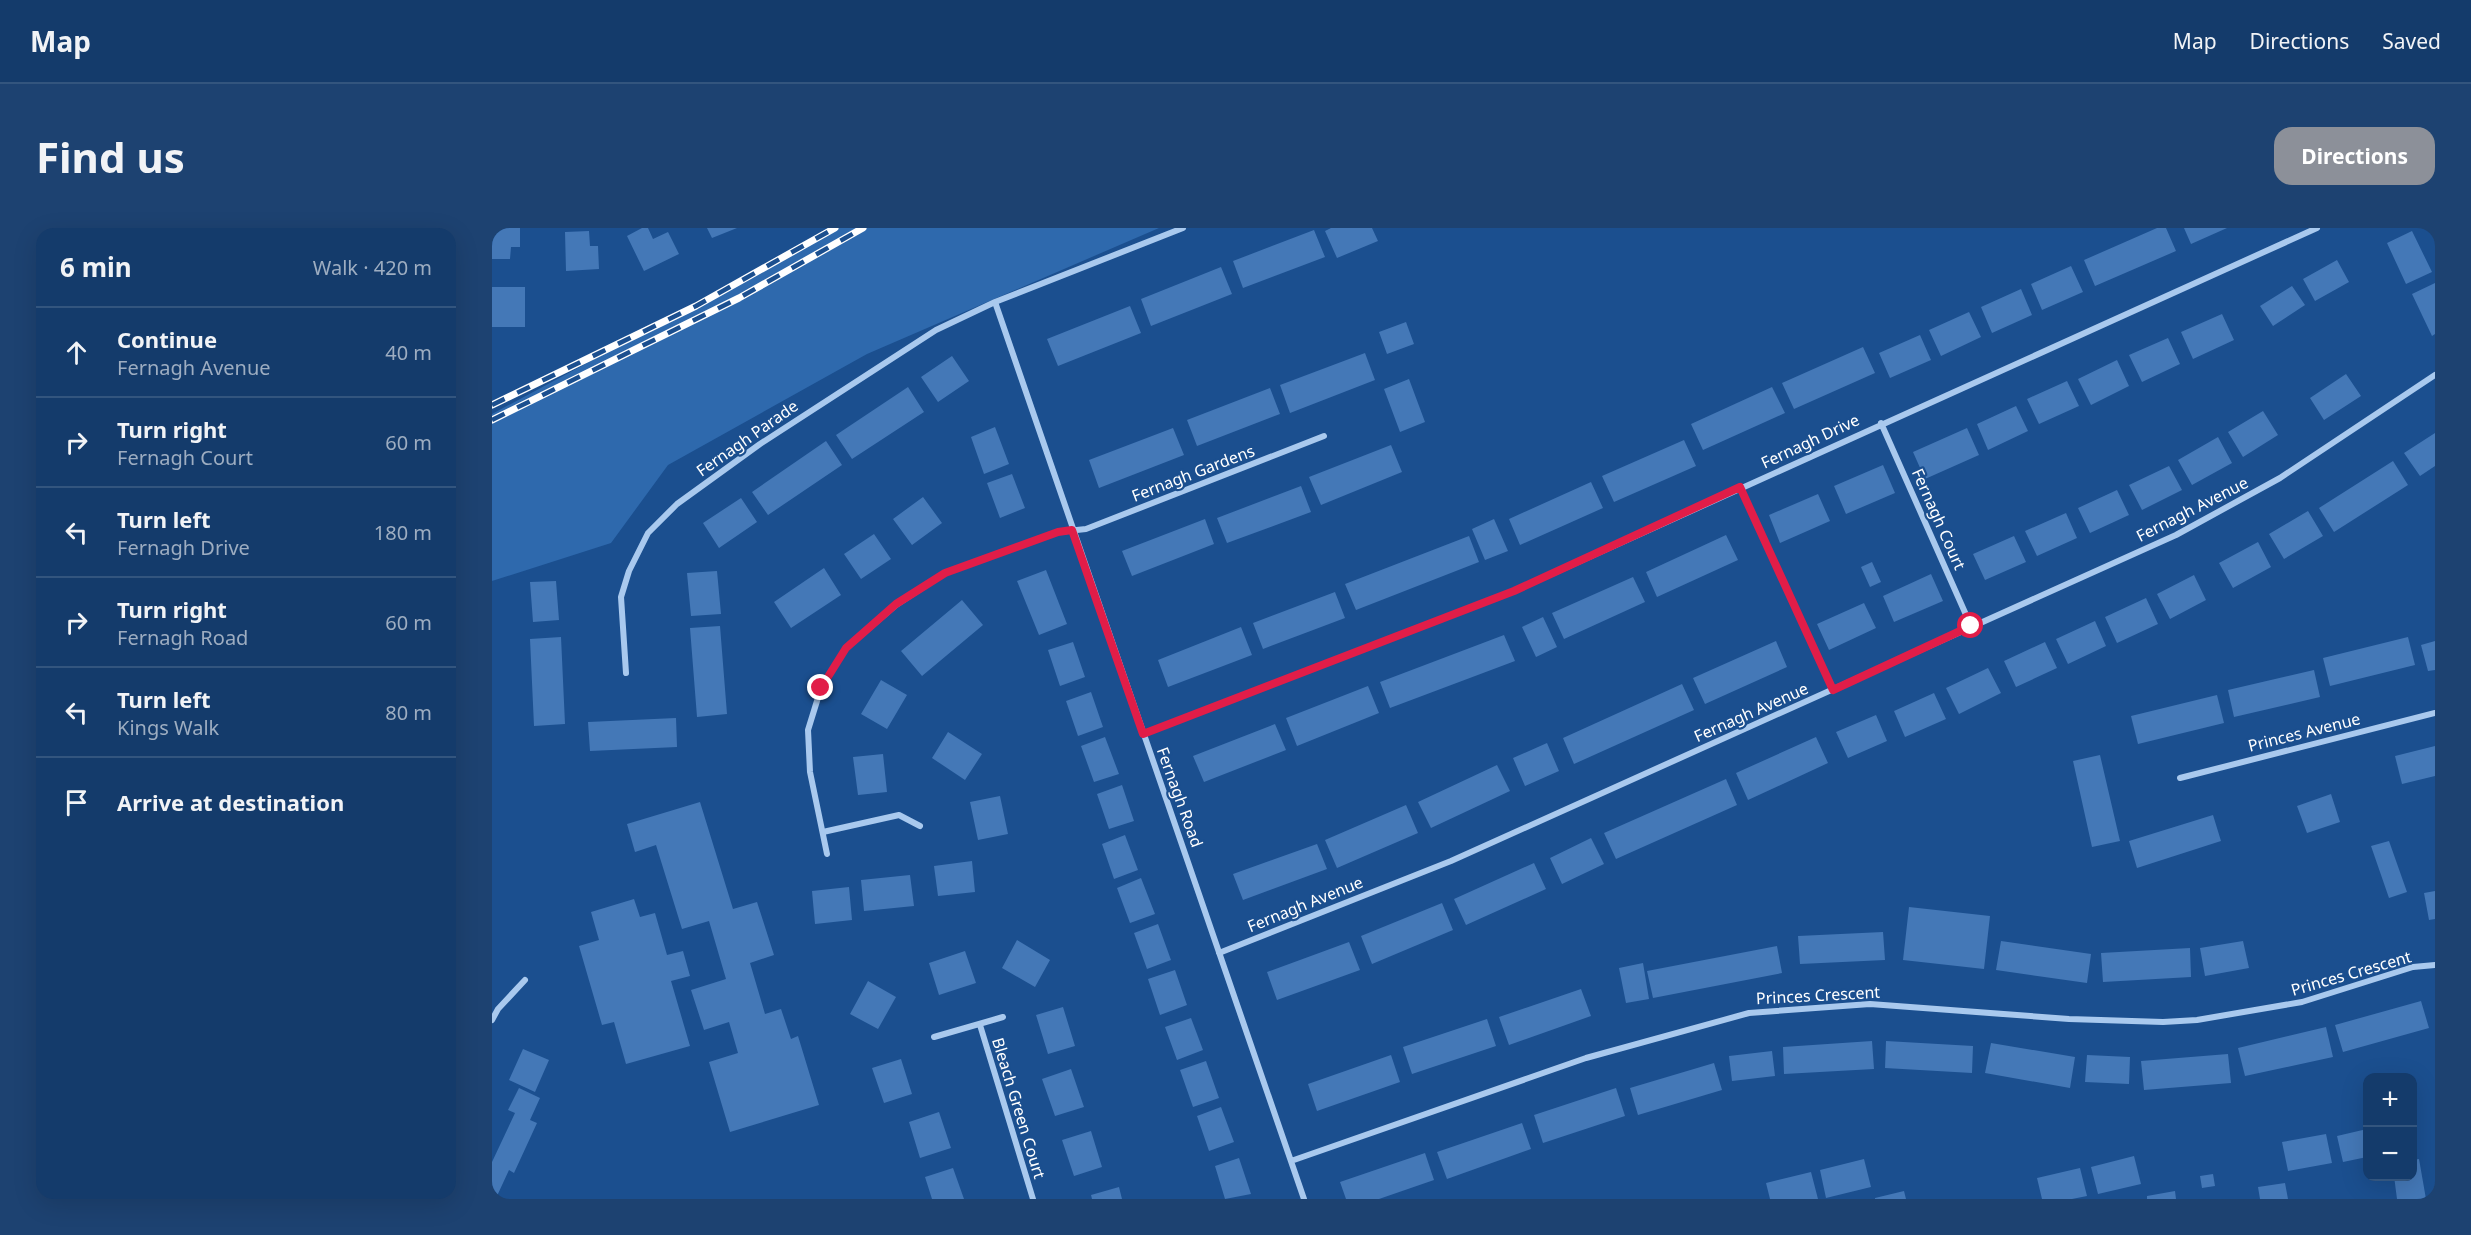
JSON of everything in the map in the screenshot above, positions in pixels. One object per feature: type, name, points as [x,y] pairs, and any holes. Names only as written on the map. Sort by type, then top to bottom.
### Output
[{"type":"street","name":"Fernagh Parade","points":[[626,673],[621,597],[629,572],[648,533],[677,504],[760,444],[936,330],[995,302],[1183,228]]},
{"type":"street","name":"Fernagh Drive","points":[[1143,734],[1514,591],[1881,423],[2317,228]]},
{"type":"street","name":"Fernagh Road","points":[[995,302],[1304,1199]]},
{"type":"street","name":"Fernagh Avenue","points":[[1219,953],[1450,861],[2176,535],[2280,478],[2435,375]]},
{"type":"street","name":"Fernagh Court","points":[[1881,423],[1971,626]]},
{"type":"street","name":"Fernagh Gardens","points":[[827,854],[810,772],[808,730],[821,688],[846,648],[896,604],[945,573],[1058,532],[1086,529],[1324,436]]},
{"type":"street","points":[[1740,487],[1833,690]]},
{"type":"street","name":"Princes Avenue","points":[[2180,778],[2435,713]]},
{"type":"street","points":[[823,831],[899,814],[920,826]]},
{"type":"street","name":"Princes Crescent","points":[[1291,1161],[1586,1058],[1749,1013],[1870,1004],[2069,1019],[2163,1022],[2197,1020],[2302,1002],[2413,967],[2435,965]]},
{"type":"street","points":[[492,1020],[498,1009],[525,980]]},
{"type":"street","name":"Bleach Green Court","points":[[934,1037],[1003,1017]]},
{"type":"street","name":"Bleach Green Court","points":[[980,1025],[1033,1199]]},
{"type":"shaded area","points":[[839,228],[1159,228],[867,354],[668,465],[611,543],[492,581],[492,414]]},
{"type":"building","points":[[492,228],[520,228],[520,247],[511,247],[510,259],[492,259]]},
{"type":"building","points":[[642,228],[648,228],[653,239],[668,232],[679,254],[644,271],[627,236]]},
{"type":"building","points":[[707,228],[737,228],[712,238]]},
{"type":"building","points":[[1331,228],[1372,228],[1378,241],[1337,258],[1325,231]]},
{"type":"building","points":[[2157,228],[2166,228],[2176,251],[2095,286],[2084,260]]},
{"type":"building","points":[[2184,228],[2227,228],[2191,244]]},
{"type":"building","points":[[1314,230],[1325,257],[1243,288],[1233,261]]},
{"type":"building","points":[[589,231],[590,246],[598,246],[599,269],[566,271],[565,232]]},
{"type":"building","points":[[2412,231],[2432,272],[2406,284],[2387,243]]},
{"type":"building","points":[[2337,260],[2349,282],[2315,301],[2303,279]]},
{"type":"building","points":[[2071,266],[2083,292],[2042,310],[2031,284]]},
{"type":"building","points":[[1221,267],[1232,294],[1151,326],[1141,299]]},
{"type":"building","points":[[2435,283],[2435,334],[2432,336],[2412,294]]},
{"type":"building","points":[[2292,286],[2305,305],[2273,326],[2260,306]]},
{"type":"building","points":[[492,287],[525,287],[525,327],[492,327]]},
{"type":"building","points":[[2021,289],[2032,315],[1992,333],[1981,307]]},
{"type":"building","points":[[1130,306],[1141,333],[1058,366],[1047,339]]},
{"type":"building","points":[[1969,312],[1981,337],[1941,356],[1929,330]]},
{"type":"building","points":[[2222,314],[2234,340],[2193,359],[2181,332]]},
{"type":"building","points":[[1406,322],[1414,344],[1387,354],[1379,332]]},
{"type":"building","points":[[1920,335],[1931,360],[1890,378],[1879,353]]},
{"type":"building","points":[[2168,338],[2180,364],[2142,382],[2129,355]]},
{"type":"building","points":[[1863,347],[1875,373],[1794,409],[1782,383]]},
{"type":"building","points":[[1365,353],[1375,380],[1290,413],[1280,385]]},
{"type":"building","points":[[952,356],[969,381],[938,402],[921,377]]},
{"type":"building","points":[[2117,360],[2129,386],[2091,405],[2078,379]]},
{"type":"building","points":[[2346,374],[2361,396],[2324,420],[2310,398]]},
{"type":"building","points":[[1409,379],[1425,422],[1400,432],[1384,389]]},
{"type":"building","points":[[2067,381],[2079,406],[2039,424],[2027,399]]},
{"type":"building","points":[[908,387],[924,412],[852,459],[836,435]]},
{"type":"building","points":[[1772,387],[1785,413],[1703,450],[1691,424]]},
{"type":"building","points":[[1270,388],[1280,414],[1197,446],[1187,420]]},
{"type":"building","points":[[2016,406],[2028,431],[1988,450],[1977,424]]},
{"type":"building","points":[[2263,411],[2278,435],[2243,457],[2228,432]]},
{"type":"building","points":[[995,427],[1009,464],[984,474],[971,437]]},
{"type":"building","points":[[1173,428],[1184,455],[1099,488],[1089,460]]},
{"type":"building","points":[[1967,428],[1979,455],[1925,479],[1913,452]]},
{"type":"building","points":[[2435,433],[2435,466],[2420,476],[2404,453]]},
{"type":"building","points":[[2218,437],[2232,463],[2192,485],[2178,460]]},
{"type":"building","points":[[1684,440],[1696,466],[1614,502],[1602,476]]},
{"type":"building","points":[[826,441],[842,465],[768,515],[752,492]]},
{"type":"building","points":[[1391,445],[1402,472],[1321,505],[1309,477]]},
{"type":"building","points":[[2393,461],[2408,485],[2334,532],[2319,508]]},
{"type":"building","points":[[1883,465],[1895,493],[1846,514],[1834,486]]},
{"type":"building","points":[[2169,466],[2182,490],[2142,510],[2129,485]]},
{"type":"building","points":[[1012,474],[1025,508],[1000,518],[987,483]]},
{"type":"building","points":[[1591,482],[1603,508],[1520,545],[1509,519]]},
{"type":"building","points":[[1301,486],[1311,512],[1227,543],[1217,518]]},
{"type":"building","points":[[2117,490],[2129,515],[2090,533],[2078,508]]},
{"type":"building","points":[[1818,494],[1830,521],[1780,543],[1769,515]]},
{"type":"building","points":[[923,497],[942,523],[912,545],[893,519]]},
{"type":"building","points":[[741,498],[757,522],[719,548],[703,523]]},
{"type":"building","points":[[2308,511],[2323,536],[2284,559],[2269,534]]},
{"type":"building","points":[[2066,513],[2077,538],[2037,556],[2025,531]]},
{"type":"building","points":[[1205,519],[1214,544],[1132,576],[1122,551]]},
{"type":"building","points":[[1494,519],[1508,551],[1485,560],[1472,529]]},
{"type":"building","points":[[874,534],[891,559],[861,579],[844,554]]},
{"type":"building","points":[[1726,535],[1738,560],[1657,597],[1646,572]]},
{"type":"building","points":[[1469,536],[1479,562],[1356,610],[1345,584]]},
{"type":"building","points":[[2014,536],[2026,562],[1985,580],[1973,554]]},
{"type":"building","points":[[2258,542],[2271,567],[2233,588],[2219,563]]},
{"type":"building","points":[[1872,562],[1881,582],[1870,587],[1861,567]]},
{"type":"building","points":[[824,568],[841,595],[791,628],[774,602]]},
{"type":"building","points":[[1046,570],[1067,624],[1039,635],[1017,581]]},
{"type":"building","points":[[717,571],[721,614],[691,616],[687,573]]},
{"type":"building","points":[[1931,574],[1943,601],[1894,622],[1883,596]]},
{"type":"building","points":[[2194,575],[2206,600],[2170,619],[2157,594]]},
{"type":"building","points":[[1633,577],[1645,602],[1564,639],[1552,613]]},
{"type":"building","points":[[556,581],[559,620],[533,622],[530,582]]},
{"type":"building","points":[[1335,592],[1345,618],[1263,649],[1253,623]]},
{"type":"building","points":[[2146,598],[2158,624],[2117,643],[2105,617]]},
{"type":"building","points":[[962,600],[983,625],[922,676],[901,651]]},
{"type":"building","points":[[1864,603],[1876,628],[1829,650],[1817,624]]},
{"type":"building","points":[[1543,617],[1557,647],[1536,657],[1522,627]]},
{"type":"building","points":[[2095,621],[2106,646],[2068,664],[2056,639]]},
{"type":"building","points":[[720,626],[727,714],[697,717],[690,628]]},
{"type":"building","points":[[1241,627],[1252,655],[1168,687],[1158,660]]},
{"type":"building","points":[[1504,635],[1515,661],[1390,708],[1380,682]]},
{"type":"building","points":[[561,637],[565,724],[534,726],[530,639]]},
{"type":"building","points":[[2408,637],[2415,665],[2330,686],[2323,658]]},
{"type":"building","points":[[1776,641],[1787,667],[1705,704],[1693,678]]},
{"type":"building","points":[[2435,641],[2435,670],[2428,671],[2421,645]]},
{"type":"building","points":[[1073,642],[1085,677],[1060,686],[1048,650]]},
{"type":"building","points":[[2045,642],[2057,668],[2016,687],[2004,661]]},
{"type":"building","points":[[1988,668],[2001,693],[1959,714],[1946,688]]},
{"type":"building","points":[[2314,670],[2320,697],[2234,717],[2228,690]]},
{"type":"building","points":[[881,680],[907,695],[887,729],[861,714]]},
{"type":"building","points":[[1682,684],[1694,710],[1574,764],[1563,738]]},
{"type":"building","points":[[1368,686],[1379,713],[1297,746],[1286,718]]},
{"type":"building","points":[[1091,692],[1103,727],[1078,736],[1066,701]]},
{"type":"building","points":[[1934,693],[1946,719],[1905,737],[1894,711]]},
{"type":"building","points":[[2217,695],[2224,723],[2138,744],[2131,716]]},
{"type":"building","points":[[1876,715],[1887,741],[1848,758],[1836,732]]},
{"type":"building","points":[[676,718],[677,747],[590,751],[588,722]]},
{"type":"building","points":[[1275,724],[1286,750],[1204,782],[1193,756]]},
{"type":"building","points":[[948,732],[982,754],[965,780],[932,758]]},
{"type":"building","points":[[1105,737],[1119,774],[1094,782],[1081,746]]},
{"type":"building","points":[[1816,737],[1828,763],[1748,800],[1736,773]]},
{"type":"building","points":[[1547,743],[1559,771],[1525,786],[1513,758]]},
{"type":"building","points":[[2435,746],[2435,776],[2402,784],[2395,756]]},
{"type":"building","points":[[883,754],[887,792],[858,795],[853,757]]},
{"type":"building","points":[[2100,755],[2120,841],[2092,847],[2073,761]]},
{"type":"building","points":[[1497,765],[1510,791],[1431,828],[1418,802]]},
{"type":"building","points":[[1726,779],[1737,805],[1616,859],[1604,833]]},
{"type":"building","points":[[1122,785],[1134,821],[1109,829],[1097,794]]},
{"type":"building","points":[[2331,794],[2340,822],[2307,833],[2297,806]]},
{"type":"building","points":[[1000,796],[1008,834],[978,840],[970,802]]},
{"type":"building","points":[[700,802],[733,909],[757,902],[774,955],[750,963],[765,1014],[781,1009],[791,1039],[798,1036],[819,1105],[730,1132],[709,1062],[738,1053],[729,1022],[704,1030],[691,990],[726,979],[709,921],[682,929],[656,845],[635,852],[627,824]]},
{"type":"building","points":[[1406,805],[1418,833],[1337,868],[1325,840]]},
{"type":"building","points":[[2213,815],[2221,841],[2137,868],[2129,841]]},
{"type":"building","points":[[1125,835],[1138,870],[1114,879],[1102,844]]},
{"type":"building","points":[[1591,838],[1604,864],[1562,884],[1550,858]]},
{"type":"building","points":[[2389,841],[2407,892],[2389,898],[2371,846]]},
{"type":"building","points":[[1317,844],[1327,869],[1243,900],[1233,874]]},
{"type":"building","points":[[972,861],[975,892],[938,896],[934,866]]},
{"type":"building","points":[[1534,863],[1546,889],[1466,925],[1454,899]]},
{"type":"building","points":[[910,875],[914,906],[864,911],[861,880]]},
{"type":"building","points":[[1141,878],[1155,914],[1130,923],[1117,888]]},
{"type":"building","points":[[849,887],[852,920],[815,924],[812,891]]},
{"type":"building","points":[[2435,891],[2435,919],[2429,920],[2424,893]]},
{"type":"building","points":[[634,899],[640,917],[655,913],[667,955],[683,951],[690,976],[671,981],[690,1046],[626,1064],[614,1022],[602,1025],[579,946],[599,940],[591,912]]},
{"type":"building","points":[[1442,903],[1453,930],[1372,964],[1361,936]]},
{"type":"building","points":[[1909,907],[1990,916],[1984,969],[1903,960]]},
{"type":"building","points":[[1158,924],[1171,960],[1147,969],[1134,933]]},
{"type":"building","points":[[1883,932],[1885,960],[1800,964],[1798,936]]},
{"type":"building","points":[[1017,940],[1050,960],[1035,987],[1002,968]]},
{"type":"building","points":[[2001,941],[2091,954],[2087,983],[1996,970]]},
{"type":"building","points":[[2243,941],[2249,968],[2205,976],[2200,948]]},
{"type":"building","points":[[1349,942],[1360,970],[1277,1000],[1267,972]]},
{"type":"building","points":[[1777,946],[1782,973],[1653,998],[1647,971]]},
{"type":"building","points":[[2190,948],[2191,977],[2103,982],[2101,953]]},
{"type":"building","points":[[965,951],[976,983],[939,995],[929,963]]},
{"type":"building","points":[[1643,963],[1649,999],[1626,1003],[1619,968]]},
{"type":"building","points":[[1175,970],[1187,1005],[1160,1015],[1148,979]]},
{"type":"building","points":[[868,981],[896,997],[878,1029],[850,1014]]},
{"type":"building","points":[[1581,989],[1591,1016],[1509,1045],[1499,1017]]},
{"type":"building","points":[[2421,1001],[2429,1028],[2343,1052],[2335,1025]]},
{"type":"building","points":[[1063,1007],[1075,1046],[1048,1054],[1036,1015]]},
{"type":"building","points":[[1191,1018],[1203,1050],[1177,1060],[1165,1027]]},
{"type":"building","points":[[1487,1019],[1496,1046],[1412,1074],[1403,1047]]},
{"type":"building","points":[[2326,1027],[2333,1057],[2245,1076],[2238,1048]]},
{"type":"building","points":[[1872,1041],[1874,1069],[1784,1074],[1783,1047]]},
{"type":"building","points":[[1886,1041],[1973,1046],[1972,1073],[1885,1068]]},
{"type":"building","points":[[1991,1043],[2075,1057],[2070,1088],[1985,1073]]},
{"type":"building","points":[[523,1049],[549,1060],[535,1092],[509,1080]]},
{"type":"building","points":[[1772,1051],[1775,1076],[1732,1081],[1729,1056]]},
{"type":"building","points":[[2228,1054],[2231,1083],[2144,1090],[2141,1061]]},
{"type":"building","points":[[1391,1055],[1400,1082],[1317,1111],[1308,1084]]},
{"type":"building","points":[[2087,1055],[2130,1057],[2129,1084],[2085,1082]]},
{"type":"building","points":[[901,1059],[912,1094],[884,1103],[872,1068]]},
{"type":"building","points":[[1206,1061],[1219,1098],[1193,1107],[1180,1070]]},
{"type":"building","points":[[1714,1063],[1722,1090],[1638,1115],[1630,1088]]},
{"type":"building","points":[[1071,1069],[1084,1107],[1055,1116],[1042,1079]]},
{"type":"building","points":[[519,1088],[540,1098],[530,1120],[537,1123],[514,1173],[509,1170],[497,1196],[492,1194],[492,1162],[515,1113],[508,1110]]},
{"type":"building","points":[[1616,1088],[1625,1116],[1543,1143],[1534,1115]]},
{"type":"building","points":[[1221,1107],[1234,1142],[1209,1151],[1197,1116]]},
{"type":"building","points":[[939,1112],[951,1148],[920,1158],[909,1122]]},
{"type":"building","points":[[1522,1123],[1531,1149],[1447,1179],[1437,1152]]},
{"type":"building","points":[[2363,1130],[2363,1158],[2343,1162],[2337,1136]]},
{"type":"building","points":[[1091,1131],[1102,1167],[1074,1176],[1062,1140]]},
{"type":"building","points":[[2326,1134],[2332,1163],[2288,1171],[2282,1142]]},
{"type":"building","points":[[1425,1153],[1434,1180],[1379,1199],[1346,1199],[1340,1182]]},
{"type":"building","points":[[2134,1156],[2141,1184],[2098,1194],[2091,1167]]},
{"type":"building","points":[[1239,1158],[1251,1194],[1225,1199],[1215,1166]]},
{"type":"building","points":[[1864,1159],[1871,1187],[1826,1198],[1820,1170]]},
{"type":"building","points":[[2417,1159],[2419,1159],[2426,1199],[2397,1199],[2395,1181],[2417,1181]]},
{"type":"building","points":[[953,1168],[964,1199],[932,1199],[925,1177]]},
{"type":"building","points":[[2080,1168],[2087,1196],[2072,1199],[2042,1199],[2037,1178]]},
{"type":"building","points":[[1811,1172],[1818,1199],[1770,1199],[1766,1183]]},
{"type":"building","points":[[2213,1174],[2215,1186],[2202,1188],[2200,1176]]},
{"type":"building","points":[[2285,1183],[2288,1199],[2260,1199],[2258,1187]]},
{"type":"building","points":[[1119,1187],[1122,1199],[1092,1199],[1091,1195]]},
{"type":"building","points":[[1904,1191],[1906,1199],[1875,1199],[1875,1198]]},
{"type":"building","points":[[2175,1191],[2176,1199],[2147,1199],[2147,1196]]},
{"type":"railway","points":[[492,405],[696,306],[835,228]]},
{"type":"railway","points":[[492,420],[739,298],[863,228]]},
{"type":"route","points":[[821,688],[846,648],[896,604],[945,573],[1058,532],[1072,530],[1143,734],[1514,591],[1740,487],[1833,690],[1971,626]]}]
